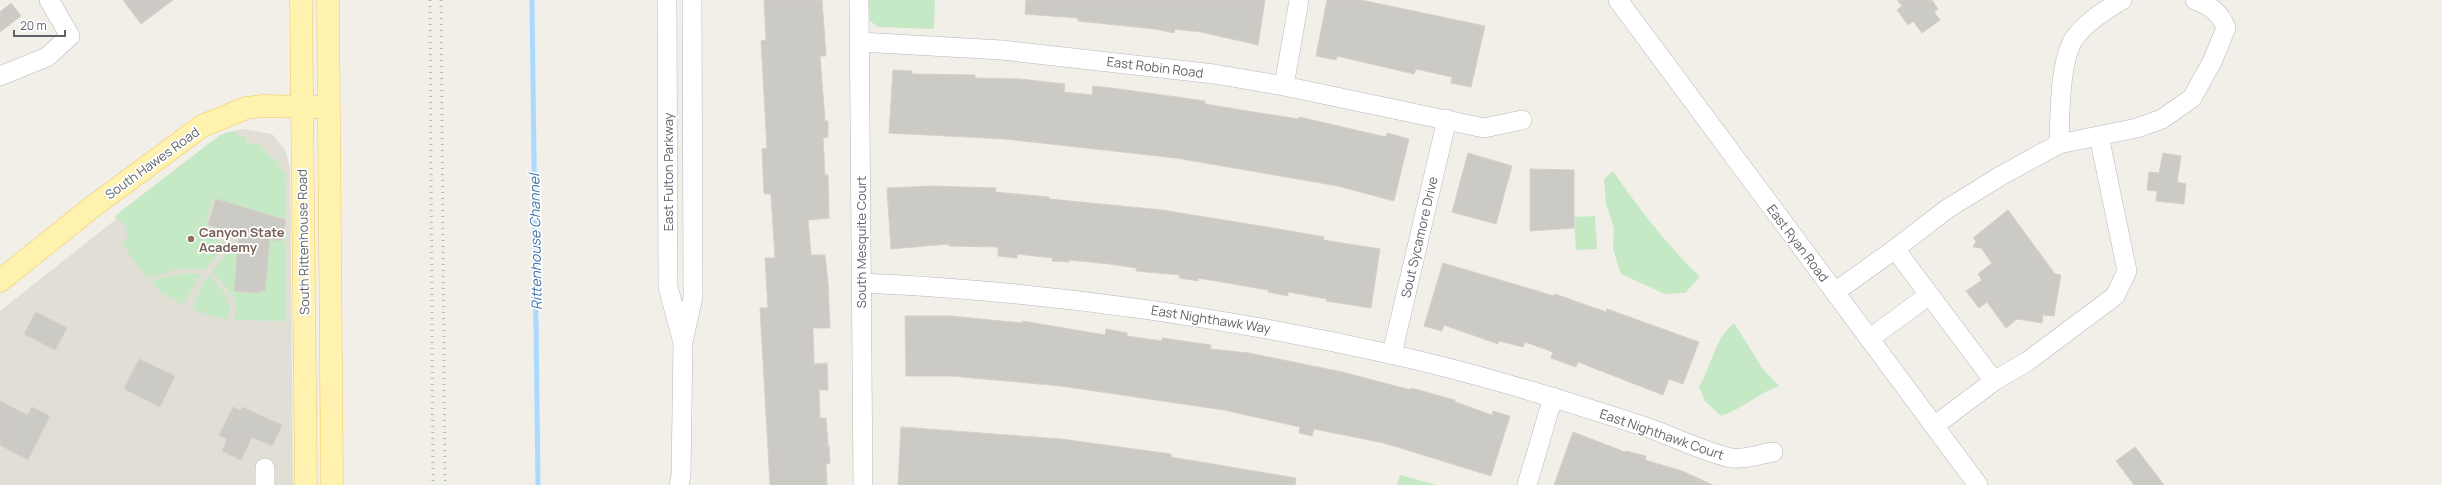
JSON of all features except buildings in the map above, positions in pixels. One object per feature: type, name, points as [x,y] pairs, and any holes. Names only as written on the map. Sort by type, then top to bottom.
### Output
[{"type":"main road","name":"South Rittenhouse Road","points":[[301,0],[306,485]]},
{"type":"main road","name":"South Rittenhouse Road","points":[[328,0],[332,485]]},
{"type":"main road","name":"South Hawes Road","points":[[0,280],[91,208],[202,126],[233,112],[246,108],[262,106],[329,107]]},
{"type":"street","points":[[0,76],[47,57],[70,36],[48,0]]},
{"type":"street","name":"East Fulton Parkway","points":[[667,0],[668,287],[683,342]]},
{"type":"street","name":"East Fulton Parkway","points":[[681,482],[683,342],[693,297],[692,0]]},
{"type":"street","name":"South Mesquite Court","points":[[859,0],[863,485]]},
{"type":"street","points":[[1284,86],[1299,0]]},
{"type":"street","name":"East Ryan Road","points":[[1618,0],[1978,485]]},
{"type":"street","points":[[2059,144],[2060,104],[2066,63],[2075,37],[2097,16],[2122,0]]},
{"type":"street","points":[[1835,292],[1947,209],[2002,175],[2059,144],[2137,128],[2162,119],[2192,98],[2212,62],[2226,28],[2221,15],[2207,5],[2195,0]]},
{"type":"street","name":"East Robin Road","points":[[860,42],[1002,50],[1174,69],[1284,86],[1447,119],[1484,128],[1522,120]]},
{"type":"street","name":"Sout Sycamore Drive","points":[[1392,354],[1447,119]]},
{"type":"street","points":[[1934,426],[1994,382],[2028,361],[2115,296],[2127,271],[2100,136]]},
{"type":"street","points":[[1895,249],[1994,382]]},
{"type":"street","name":"East Nighthawk Way","points":[[862,283],[940,287],[1129,306],[1261,327],[1392,354],[1553,397]]},
{"type":"street","points":[[1869,339],[1929,295]]},
{"type":"street","points":[[1527,485],[1553,397]]},
{"type":"street","name":"East Nighthawk Court","points":[[1553,397],[1733,458],[1772,452]]},
{"type":"shaded area","name":"Canyon State Academy","points":[[245,129],[272,134],[285,150],[290,167],[293,485],[0,485],[0,311],[226,132]]},
{"type":"green space","points":[[868,0],[935,0],[934,29],[878,27],[870,21]]},
{"type":"green space","points":[[235,131],[239,137],[245,136],[247,143],[259,144],[268,155],[278,161],[280,170],[285,172],[286,321],[234,320],[236,306],[234,298],[228,289],[211,272],[231,249],[232,243],[238,246],[234,291],[259,293],[270,239],[281,241],[285,220],[216,199],[215,201],[212,200],[206,222],[209,223],[208,234],[223,243],[228,242],[204,270],[178,269],[148,278],[123,246],[128,233],[124,223],[115,217],[220,135]]},
{"type":"green space","points":[[1613,171],[1654,226],[1700,277],[1685,293],[1665,294],[1621,274],[1613,249],[1614,228],[1606,204],[1604,179]]},
{"type":"green space","points":[[1595,216],[1597,249],[1576,250],[1574,217]]},
{"type":"green space","points":[[190,273],[201,274],[183,305],[162,293],[151,282],[159,278]]},
{"type":"green space","points":[[210,275],[228,298],[226,300],[228,304],[231,303],[228,319],[211,316],[192,309],[203,282]]},
{"type":"green space","points":[[1734,323],[1763,369],[1779,386],[1721,416],[1705,401],[1699,387],[1722,336]]},
{"type":"green space","points":[[1400,475],[1437,485],[1397,485]]},
{"type":"waterway","name":"Rittenhouse Channel","points":[[532,0],[538,485]]},
{"type":"railway","points":[[430,0],[433,485]]},
{"type":"railway","points":[[441,0],[445,485]]},
{"type":"place","name":"Canyon State Academy","points":[[191,239]]}]
